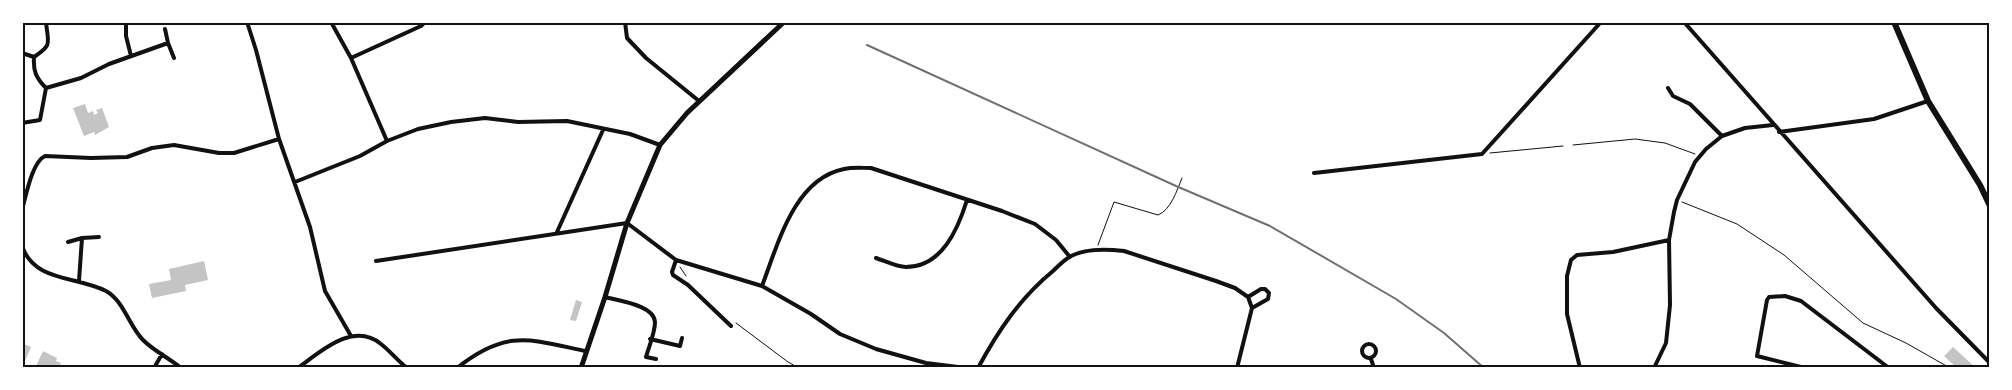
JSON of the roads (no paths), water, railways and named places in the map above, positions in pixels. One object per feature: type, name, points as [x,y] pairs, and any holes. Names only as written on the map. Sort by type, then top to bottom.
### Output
[{"type":"main road","points":[[1894,22],[1928,102],[1980,185],[1990,206]]},
{"type":"street","points":[[34,58],[47,48],[49,43],[46,22]]},
{"type":"street","points":[[126,22],[126,36],[131,56]]},
{"type":"street","points":[[247,22],[279,139],[310,227],[325,292],[352,336]]},
{"type":"street","points":[[330,22],[351,58],[388,141]]},
{"type":"street","points":[[351,58],[421,26],[425,22]]},
{"type":"street","points":[[625,22],[627,38],[646,58],[699,101]]},
{"type":"street","points":[[581,368],[627,223],[660,146],[677,124],[699,101],[784,22]]},
{"type":"street","points":[[1314,173],[1482,154],[1601,22]]},
{"type":"street","points":[[1684,23],[1779,132],[1894,258],[1936,308],[1990,362]]},
{"type":"street","points":[[165,29],[174,58]]},
{"type":"street","points":[[46,88],[81,78],[131,56],[168,43]]},
{"type":"street","points":[[22,53],[34,58]]},
{"type":"street","points":[[22,123],[40,120],[46,88],[34,73],[34,58]]},
{"type":"street","points":[[1668,88],[1673,96],[1690,104],[1722,136]]},
{"type":"street","points":[[1779,132],[1874,119],[1928,102]]},
{"type":"street","points":[[295,182],[360,156],[388,141],[426,127],[485,118],[518,122],[567,121],[602,130],[630,134],[660,146]]},
{"type":"street","points":[[1654,368],[1666,343],[1670,305],[1669,240],[1677,200],[1695,162],[1706,148],[1722,136],[1745,128],[1773,125]]},
{"type":"street","points":[[557,232],[602,130]]},
{"type":"street","points":[[22,210],[34,168],[40,158],[45,156],[127,157],[152,148],[174,145],[219,153],[234,153],[279,139]]},
{"type":"street","points":[[762,286],[777,245],[796,204],[824,176],[843,169],[871,168],[1035,224],[1056,240],[1070,257]]},
{"type":"street","points":[[876,258],[904,267],[924,264],[939,255],[960,223],[966,200]]},
{"type":"street","points":[[376,260],[627,223],[676,260],[762,286],[811,314],[840,334],[867,345],[926,363],[966,368]]},
{"type":"street","points":[[68,242],[82,238],[99,237]]},
{"type":"street","points":[[79,281],[82,238]]},
{"type":"street","points":[[1580,368],[1567,314],[1567,276],[1571,260],[1577,254],[1614,252],[1669,240]]},
{"type":"street","points":[[22,246],[28,259],[36,267],[58,277],[79,281],[108,292],[121,306],[144,340],[181,368]]},
{"type":"street","points":[[978,368],[991,343],[1012,312],[1038,283],[1070,257],[1096,250],[1124,251],[1216,281],[1234,288],[1248,297],[1252,308],[1237,368]]},
{"type":"street","points":[[22,262],[28,259]]},
{"type":"street","points":[[676,260],[672,272],[673,275],[688,285],[731,326]]},
{"type":"street","points":[[1248,297],[1261,289],[1265,289],[1269,293],[1268,299],[1252,308]]},
{"type":"street","points":[[1805,368],[1758,356],[1769,297],[1785,296],[1801,301],[1841,333],[1890,367]]},
{"type":"street","points":[[605,297],[648,309],[653,315],[655,323],[646,357],[656,359]]},
{"type":"street","points":[[298,368],[332,343],[352,336],[362,336],[381,343],[394,358],[407,368]]},
{"type":"street","points":[[650,340],[680,346],[682,338]]},
{"type":"street","points":[[457,368],[484,348],[493,344],[514,340],[540,341],[585,351]]},
{"type":"street","points":[[154,368],[162,354]]},
{"type":"street","points":[[1371,359],[1374,368]]},
{"type":"railway","points":[[867,45],[1176,186],[1270,226],[1396,299],[1444,333],[1484,368]]}]
